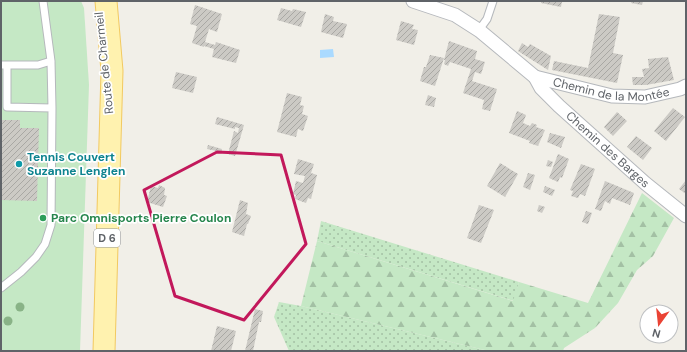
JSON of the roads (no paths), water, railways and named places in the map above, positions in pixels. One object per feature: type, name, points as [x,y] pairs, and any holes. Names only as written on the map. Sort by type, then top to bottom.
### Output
[{"type":"main road","name":"Route de Charmeil","points":[[97,1],[99,8],[111,125]]},
{"type":"main road","name":"Route de Charmeil","points":[[104,351],[112,71],[106,1]]},
{"type":"street","points":[[413,1],[455,15],[479,30],[535,77]]},
{"type":"street","name":"Chemin de la Montée","points":[[535,77],[612,96],[645,97],[680,89],[686,86]]},
{"type":"street","name":"Chemin des Barges","points":[[535,77],[541,88],[559,106],[644,183],[686,216]]},
{"type":"street","points":[[559,106],[567,85]]},
{"type":"lane","points":[[1,288],[21,272],[36,257],[45,244],[51,225],[51,61],[43,1]]},
{"type":"lane","points":[[479,30],[487,19],[493,1]]},
{"type":"lane","points":[[51,61],[38,65],[4,65],[7,108],[52,108]]},
{"type":"water","points":[[333,49],[334,57],[320,58],[320,50]]},
{"type":"place","name":"Tennis Couvert Suzanne Lenglen","points":[[19,164]]},
{"type":"place","name":"Parc Omnisports Pierre Coulon","points":[[43,218]]}]
